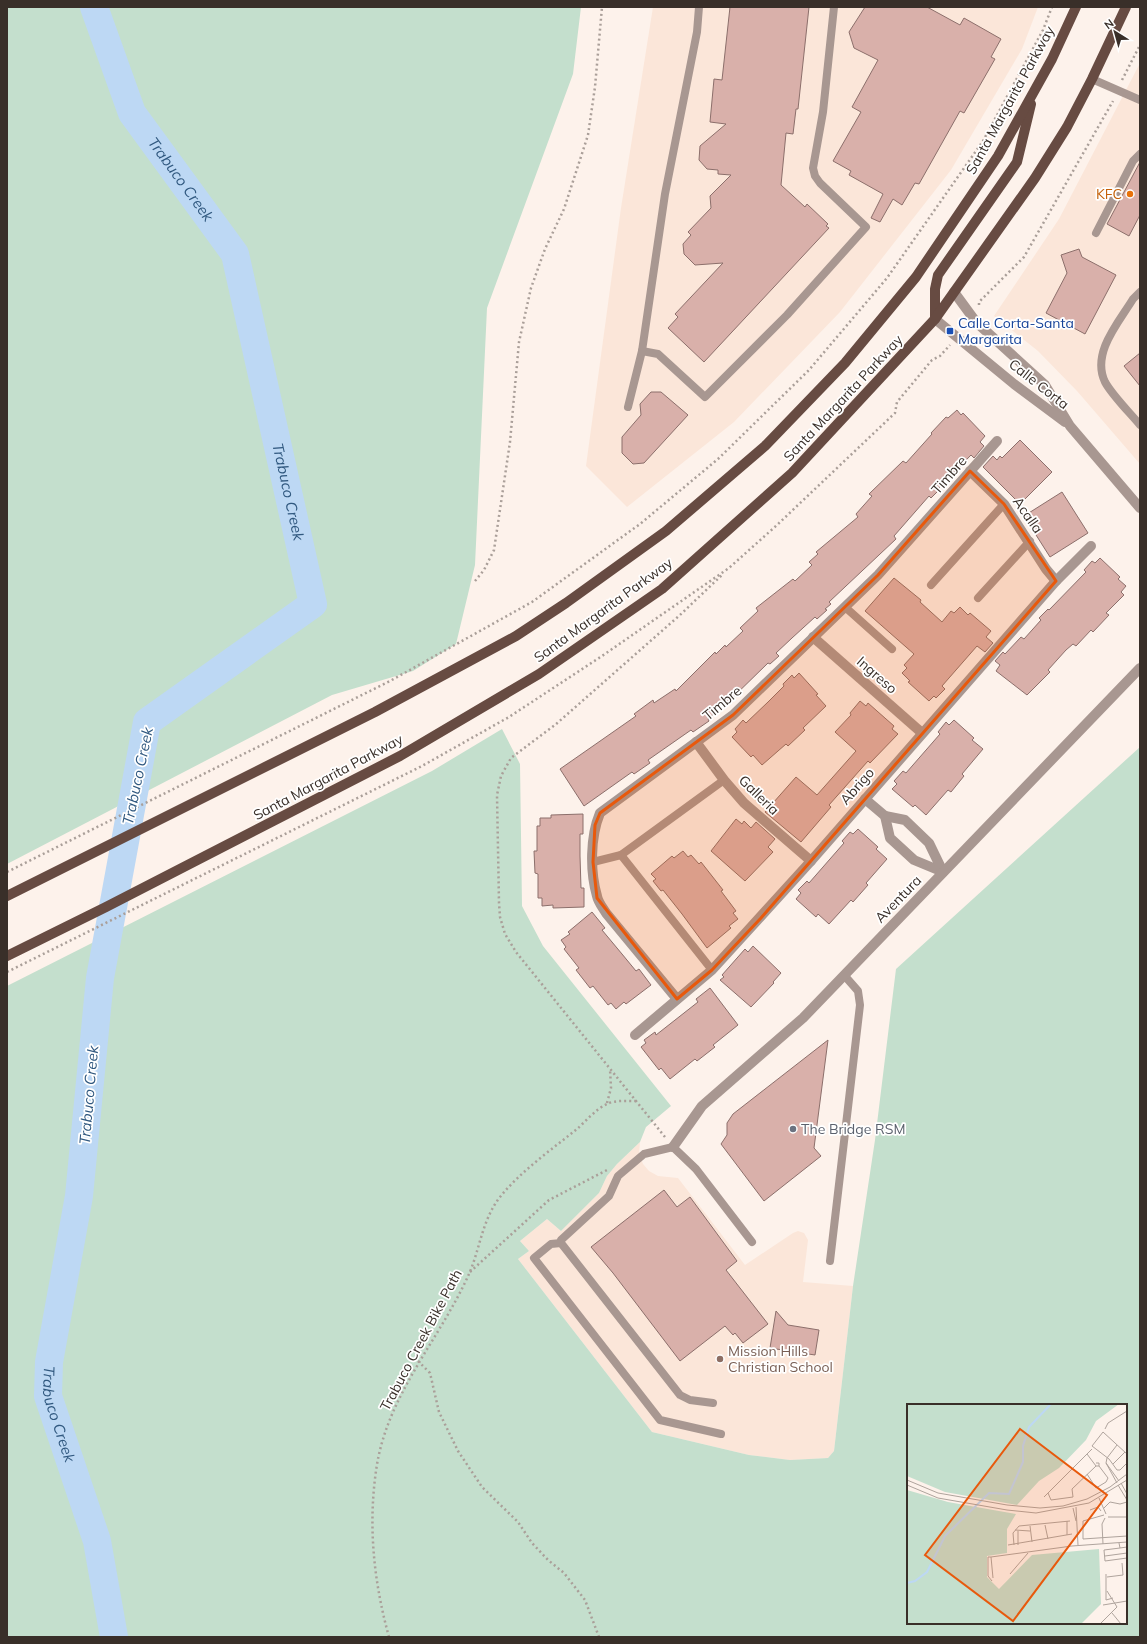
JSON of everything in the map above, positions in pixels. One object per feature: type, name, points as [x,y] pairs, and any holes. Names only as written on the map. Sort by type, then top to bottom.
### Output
[{"type":"main road","name":"Santa Margarita Parkway","points":[[7,896],[375,712],[516,636],[566,604],[666,531],[765,446],[845,363],[916,277],[998,156],[1052,59],[1076,7]]},
{"type":"main road","name":"Santa Margarita Parkway","points":[[7,956],[106,907],[400,756],[539,674],[662,589],[792,473],[935,319],[1035,178],[1066,127],[1092,79],[1126,7]]},
{"type":"main road","points":[[935,319],[935,290],[938,275],[1016,162],[1034,91]]},
{"type":"street","name":"Calle Corta","points":[[954,292],[976,322],[1045,384],[1070,426],[1140,508]]},
{"type":"street","name":"Calle Corta","points":[[935,319],[1014,384],[1070,426]]},
{"type":"street","name":"Timbre","points":[[678,999],[606,913],[597,898],[593,879],[593,862],[595,825],[600,813],[733,715],[878,575],[997,441]]},
{"type":"street","name":"Acalla","points":[[970,471],[1004,504],[1030,541],[1046,569],[1056,581]]},
{"type":"street","name":"Abrigo","points":[[635,1035],[712,970],[811,862],[865,798],[1056,581],[1091,546]]},
{"type":"street","name":"Ingreso","points":[[813,637],[922,733]]},
{"type":"street","name":"Aventura","points":[[673,1147],[702,1106],[803,1018],[1140,668]]},
{"type":"street","name":"Galleria","points":[[696,742],[724,780],[744,803],[811,862]]},
{"type":"street","points":[[865,798],[885,816],[905,820],[930,844],[943,872]]},
{"type":"street","points":[[885,816],[890,838],[914,860],[943,872]]},
{"type":"lane","points":[[628,407],[642,351],[665,194],[697,32],[699,7]]},
{"type":"lane","points":[[642,351],[658,354],[705,397],[787,315],[866,227],[820,183],[815,176],[813,168],[823,112],[834,7]]},
{"type":"lane","points":[[1092,79],[1140,100]]},
{"type":"lane","points":[[1096,232],[1133,161],[1140,154]]},
{"type":"lane","points":[[1140,292],[1133,299],[1103,348],[1101,366],[1106,382],[1140,425]]},
{"type":"lane","points":[[931,586],[1004,504]]},
{"type":"lane","points":[[978,598],[1030,541]]},
{"type":"lane","points":[[845,607],[892,649]]},
{"type":"lane","points":[[593,862],[621,855],[724,780]]},
{"type":"lane","points":[[621,855],[712,970]]},
{"type":"lane","points":[[830,1261],[860,1005],[858,991],[844,976]]},
{"type":"lane","points":[[561,1243],[563,1238],[609,1196],[618,1176],[644,1154],[673,1147],[696,1169],[752,1242]]},
{"type":"lane","points":[[561,1243],[680,1395],[690,1400],[713,1403]]},
{"type":"lane","points":[[561,1243],[551,1244],[534,1258],[660,1420],[721,1434]]},
{"type":"path","points":[[476,581],[484,570],[494,550],[510,442],[519,342],[531,288],[545,249],[569,195],[588,135],[595,87],[602,7]]},
{"type":"path","points":[[7,872],[390,681],[532,602],[640,524],[718,459],[810,370],[887,278],[983,141],[1042,30],[1052,7]]},
{"type":"path","points":[[7,972],[385,785]]},
{"type":"path","points":[[610,1069],[611,1088],[607,1103],[636,1100]]},
{"type":"path","name":"Trabuco Creek Bike Path","points":[[389,1637],[380,1603],[374,1564],[372,1514],[376,1471],[382,1439],[396,1404],[418,1361],[452,1308],[470,1272],[486,1219],[500,1197],[518,1178],[607,1103]]},
{"type":"path","points":[[470,1272],[549,1200],[610,1169],[618,1176]]},
{"type":"path","points":[[418,1361],[430,1373],[435,1387],[439,1412],[462,1457],[482,1487],[509,1512],[532,1543],[548,1560],[564,1573],[577,1589],[587,1605],[599,1637]]},
{"type":"highlighted area","points":[[970,471],[1004,504],[1056,581],[761,918],[712,970],[677,999],[597,898],[593,862],[595,825],[600,813],[733,715],[878,575]]},
{"type":"shaded area","points":[[653,7],[1038,7],[1022,49],[951,170],[840,312],[734,422],[627,507],[586,466],[621,208]]},
{"type":"shaded area","points":[[1140,63],[1140,464],[1077,391],[1038,351],[994,316],[1059,219]]},
{"type":"shaded area","name":"Mission Hills Christian School","points":[[640,1142],[639,1153],[643,1164],[649,1171],[658,1176],[678,1178],[745,1265],[798,1231],[804,1233],[808,1240],[803,1282],[853,1286],[834,1451],[828,1458],[790,1460],[749,1455],[652,1432],[518,1259],[529,1251],[520,1241],[547,1219],[561,1231],[599,1193],[607,1176]]},
{"type":"green space","points":[[7,7],[581,7],[573,74],[487,308],[475,565],[456,644],[413,671],[332,695],[7,864]]},
{"type":"green space","points":[[502,729],[520,764],[522,906],[543,946],[671,1106],[646,1127],[640,1142],[607,1176],[599,1193],[561,1231],[547,1219],[520,1241],[529,1251],[518,1259],[652,1432],[749,1455],[790,1460],[828,1458],[834,1451],[853,1286],[875,1140],[896,969],[1140,747],[1140,1637],[7,1637],[7,986],[432,771]]},
{"type":"building","points":[[730,7],[809,7],[798,109],[796,109],[793,134],[786,133],[781,185],[805,207],[807,204],[828,224],[826,226],[829,228],[704,362],[668,328],[678,317],[675,314],[723,263],[695,265],[684,254],[683,244],[691,235],[688,232],[711,208],[710,196],[731,175],[718,174],[718,170],[707,169],[699,160],[700,146],[726,124],[710,122],[714,79],[722,80]]},
{"type":"building","points":[[865,7],[927,7],[960,25],[964,18],[1001,39],[991,57],[995,59],[964,113],[960,111],[919,184],[915,183],[902,205],[893,199],[880,222],[871,218],[883,194],[849,175],[851,171],[833,161],[861,112],[852,107],[878,60],[854,48],[849,32]]},
{"type":"building","name":"KFC","points":[[1140,162],[1140,215],[1129,236],[1107,224]]},
{"type":"building","points":[[1079,249],[1082,257],[1116,275],[1085,334],[1046,313],[1067,273],[1061,255]]},
{"type":"building","points":[[1140,353],[1140,386],[1124,366]]},
{"type":"building","points":[[651,392],[661,392],[688,415],[644,463],[633,464],[622,453],[622,437],[641,415],[640,404]]},
{"type":"building","points":[[957,410],[961,415],[963,413],[985,436],[980,442],[984,446],[974,458],[971,455],[931,498],[929,496],[894,536],[896,539],[829,602],[831,604],[825,609],[827,610],[817,619],[815,617],[776,653],[779,656],[770,664],[768,663],[725,705],[724,704],[708,719],[709,721],[693,732],[691,730],[648,760],[650,763],[634,774],[632,772],[584,806],[560,769],[636,716],[634,714],[653,700],[654,703],[675,689],[676,691],[715,652],[716,654],[725,645],[726,647],[743,631],[740,628],[758,611],[756,608],[793,579],[795,581],[812,565],[809,562],[818,554],[816,552],[858,517],[856,514],[872,496],[869,494],[903,461],[906,463],[946,417],[948,418]]},
{"type":"building","points":[[1020,440],[1052,472],[1020,504],[983,467],[993,456],[997,460],[1000,456],[1002,458]]},
{"type":"building","points":[[1062,492],[1088,533],[1050,557],[1024,516]]},
{"type":"building","points":[[1100,558],[1120,577],[1118,579],[1126,586],[1121,592],[1124,595],[1106,613],[1109,615],[1093,632],[1091,630],[1076,646],[1073,644],[1066,650],[1048,670],[1050,672],[1027,695],[996,671],[1000,665],[995,661],[1003,652],[1005,654],[1021,637],[1024,639],[1041,620],[1039,618],[1048,609],[1049,610],[1086,572],[1084,570],[1092,561],[1095,563]]},
{"type":"building","points":[[894,578],[921,600],[920,602],[942,622],[951,611],[954,613],[960,607],[968,615],[970,613],[991,631],[986,637],[993,643],[985,652],[977,646],[942,686],[945,689],[936,698],[934,696],[929,701],[908,682],[910,681],[902,673],[907,668],[904,665],[914,654],[865,611]]},
{"type":"building","points":[[799,673],[818,694],[816,695],[826,706],[803,728],[805,730],[788,746],[786,744],[762,765],[753,755],[751,757],[732,737],[737,732],[735,729],[743,720],[746,723],[784,686],[783,684],[792,675],[794,678]]},
{"type":"building","points":[[860,701],[866,706],[868,703],[894,726],[892,729],[898,734],[870,763],[868,761],[829,805],[831,807],[801,842],[765,812],[796,777],[817,795],[856,751],[835,732],[851,715],[850,713]]},
{"type":"building","points":[[954,720],[974,738],[972,740],[983,749],[962,774],[964,776],[951,792],[948,790],[926,815],[915,805],[913,807],[892,789],[897,784],[894,781],[903,771],[906,773],[940,734],[938,732],[946,722],[949,725]]},
{"type":"building","points":[[583,814],[583,834],[580,834],[580,856],[581,888],[584,888],[584,907],[553,908],[553,905],[542,906],[542,898],[538,898],[538,874],[535,873],[534,851],[537,851],[537,826],[540,826],[540,818],[551,818],[551,815]]},
{"type":"building","points":[[736,819],[742,824],[744,821],[751,828],[756,822],[775,839],[768,847],[773,852],[745,881],[711,851]]},
{"type":"building","points":[[858,829],[878,847],[876,849],[887,859],[866,883],[868,885],[853,902],[851,900],[829,924],[818,914],[816,917],[796,899],[801,893],[798,890],[807,881],[809,883],[844,843],[842,841],[850,832],[853,834]]},
{"type":"building","points":[[683,851],[688,857],[691,855],[699,864],[701,862],[723,890],[721,891],[736,911],[733,913],[738,919],[729,926],[731,928],[707,948],[663,890],[661,891],[653,881],[656,879],[651,874],[672,856],[674,858]]},
{"type":"building","points":[[592,912],[605,928],[602,930],[636,971],[639,969],[651,985],[626,1004],[624,1002],[616,1009],[611,1003],[608,1005],[593,986],[590,988],[576,970],[579,968],[564,949],[566,947],[561,940],[570,934],[568,932]]},
{"type":"building","points":[[753,946],[781,973],[773,982],[774,983],[751,1007],[720,980],[724,977],[722,975],[745,949],[748,952]]},
{"type":"building","points":[[710,988],[738,1025],[713,1045],[715,1047],[697,1061],[695,1059],[670,1079],[661,1068],[659,1070],[641,1047],[646,1043],[644,1040],[655,1032],[656,1035],[698,1002],[696,999]]},
{"type":"building","points":[[828,1040],[814,1148],[821,1156],[764,1201],[721,1144],[727,1135],[727,1123],[733,1114]]},
{"type":"building","points":[[664,1190],[677,1207],[690,1197],[737,1261],[726,1270],[768,1324],[743,1343],[735,1333],[733,1335],[725,1326],[680,1361],[613,1273],[591,1247]]},
{"type":"building","points":[[776,1311],[788,1325],[819,1330],[815,1355],[770,1348]]},
{"type":"waterway","name":"Trabuco Creek","points":[[94,7],[132,113],[235,254],[313,604],[147,722],[100,978],[79,1196],[49,1362],[48,1396],[97,1541],[114,1637]]},
{"type":"place","name":"KFC","points":[[1130,194]]},
{"type":"place","name":"Calle Corta-Santa Margarita","points":[[950,331]]},
{"type":"place","name":"The Bridge RSM","points":[[793,1129]]},
{"type":"place","name":"Mission Hills Christian School","points":[[720,1359]]}]
